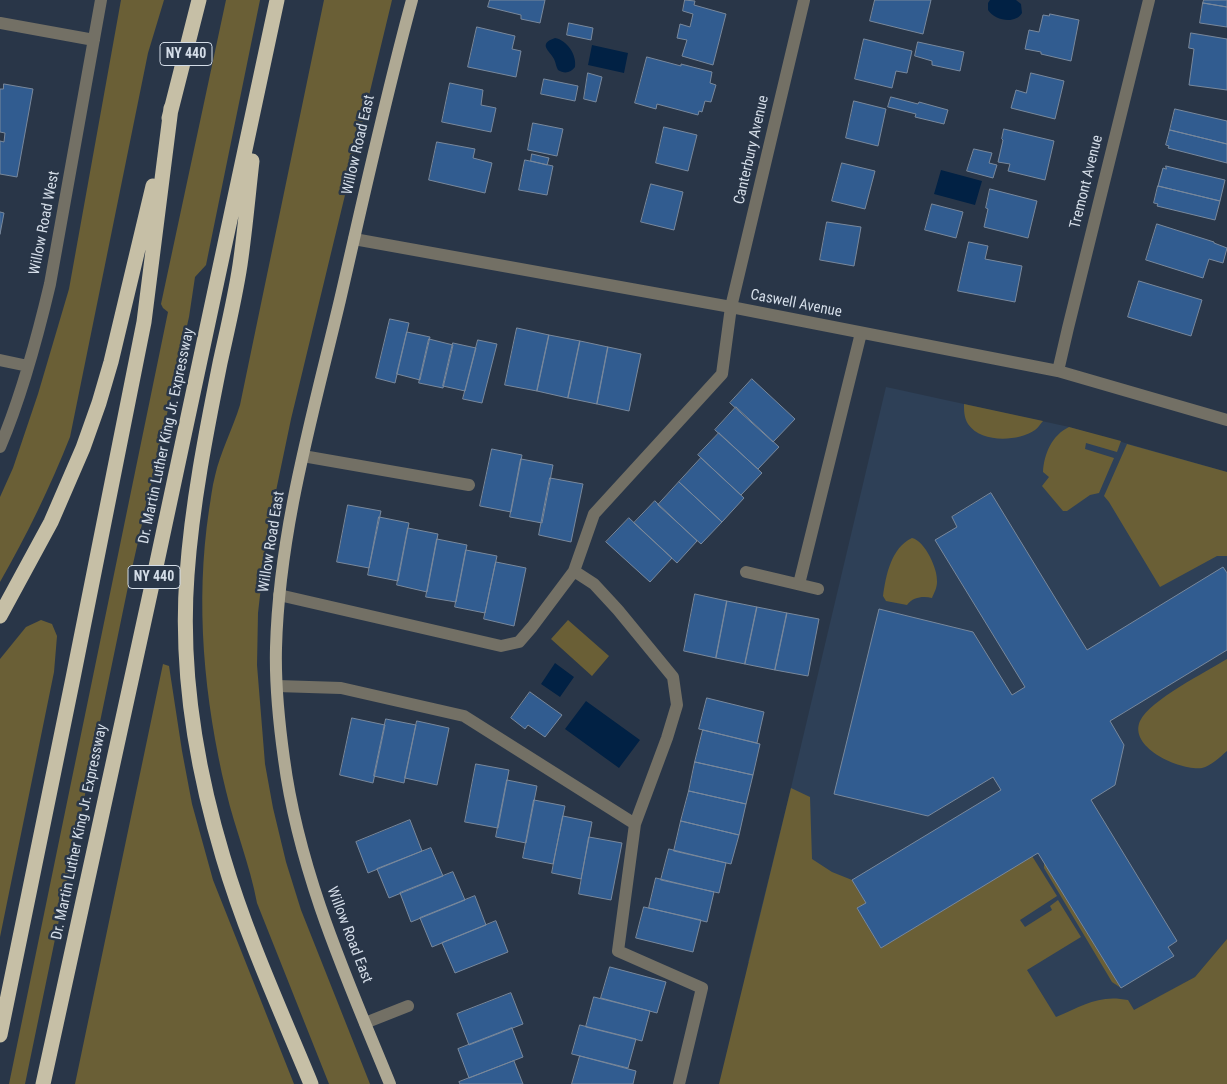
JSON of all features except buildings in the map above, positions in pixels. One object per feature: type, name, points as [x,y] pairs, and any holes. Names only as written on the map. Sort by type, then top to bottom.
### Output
[{"type":"highway","name":"NY 440","points":[[0,607],[29,563],[51,522],[83,448],[99,404],[123,315],[171,108],[199,0]]},
{"type":"highway","name":"Dr. Martin Luther King Jr. Expressway","points":[[43,1084],[277,0]]},
{"type":"highway","points":[[263,70],[240,266],[196,495],[187,575],[187,650],[189,685],[198,750],[211,814],[223,859],[255,947],[310,1084]]},
{"type":"highway","points":[[0,1035],[74,678],[144,322],[171,108]]},
{"type":"highway","points":[[0,616],[29,563]]},
{"type":"main road","name":"Willow Road East","points":[[390,1084],[335,948],[307,869],[290,798],[284,760],[277,686],[276,647],[279,595],[286,542],[303,456],[412,0]]},
{"type":"street","name":"Willow Road West","points":[[0,448],[16,407],[40,326],[53,268],[101,0]]},
{"type":"street","name":"Canterbury Avenue","points":[[279,595],[501,646],[519,642],[574,571],[594,514],[722,374],[731,307],[804,0]]},
{"type":"street","name":"Tremont Avenue","points":[[1058,371],[1149,0]]},
{"type":"street","points":[[0,23],[94,40]]},
{"type":"street","name":"Caswell Avenue","points":[[354,239],[731,307],[1058,371],[1227,420]]},
{"type":"street","points":[[799,584],[861,333]]},
{"type":"street","points":[[0,360],[28,366]]},
{"type":"street","points":[[303,456],[469,485]]},
{"type":"street","points":[[574,571],[594,584],[673,677],[677,705],[667,738],[635,824],[618,951],[702,988],[680,1084]]},
{"type":"street","points":[[746,572],[818,588]]},
{"type":"street","points":[[277,686],[341,688],[464,716],[635,824]]},
{"type":"street","points":[[365,1023],[408,1006]]},
{"type":"shaded area","points":[[121,0],[164,0],[148,53],[70,437],[38,511],[0,582],[0,497],[13,468],[38,394],[69,289]]},
{"type":"shaded area","points":[[226,0],[260,0],[206,265],[195,277],[189,317],[130,577],[25,1084],[9,1084],[168,312],[161,304]]},
{"type":"shaded area","points":[[324,0],[392,0],[291,419],[267,534],[258,613],[257,665],[265,764],[286,862],[301,910],[370,1084],[329,1084],[257,903],[218,756],[207,686],[202,616],[205,545],[213,484],[220,458],[240,405]]},
{"type":"shaded area","points":[[990,0],[1016,0],[1021,4],[1022,13],[1015,19],[1000,19],[988,10]]},
{"type":"shaded area","points":[[555,38],[567,45],[573,53],[575,67],[569,72],[558,70],[554,59],[546,48],[547,43]]},
{"type":"shaded area","points":[[592,45],[628,53],[624,73],[588,65]]},
{"type":"shaded area","points":[[941,170],[982,181],[975,205],[934,194]]},
{"type":"shaded area","points":[[886,387],[1069,427],[1227,472],[1227,939],[1195,977],[1086,1038],[748,962]]},
{"type":"shaded area","points":[[964,404],[1043,421],[1035,430],[1019,437],[1000,439],[990,437],[981,435],[968,424],[964,412]]},
{"type":"shaded area","points":[[1069,427],[1121,441],[1117,452],[1086,443],[1085,449],[1114,458],[1099,493],[1090,495],[1067,511],[1063,511],[1042,486],[1049,477],[1043,472],[1045,458],[1050,446],[1063,430]]},
{"type":"shaded area","points":[[1127,444],[1227,472],[1227,556],[1217,556],[1160,587],[1104,496]]},
{"type":"shaded area","points":[[912,538],[922,544],[933,563],[937,584],[932,598],[918,598],[912,600],[907,605],[886,601],[883,596],[886,579],[894,555],[899,548]]},
{"type":"shaded area","points":[[41,620],[52,624],[57,636],[54,672],[0,937],[0,659],[26,627]]},
{"type":"shaded area","points":[[568,620],[609,656],[592,676],[551,639]]},
{"type":"shaded area","points":[[1227,659],[1227,751],[1209,765],[1202,768],[1193,768],[1170,762],[1149,749],[1138,731],[1140,721],[1146,713],[1166,696]]},
{"type":"shaded area","points":[[555,663],[574,677],[560,697],[541,684]]},
{"type":"shaded area","points":[[163,664],[169,666],[192,804],[213,880],[294,1084],[75,1084]]},
{"type":"shaded area","points":[[586,701],[640,740],[619,768],[565,729]]},
{"type":"shaded area","points":[[791,788],[810,797],[812,859],[832,872],[852,880],[866,903],[857,908],[881,948],[1032,856],[1057,896],[1020,920],[1025,927],[1052,910],[1050,906],[1058,900],[1081,937],[1027,970],[1056,1017],[1091,1002],[1108,999],[1128,1000],[1134,1010],[1195,977],[1227,939],[1227,1084],[719,1084]]},
{"type":"shaded area","points":[[1044,862],[1121,988],[1112,982],[1044,868]]}]
